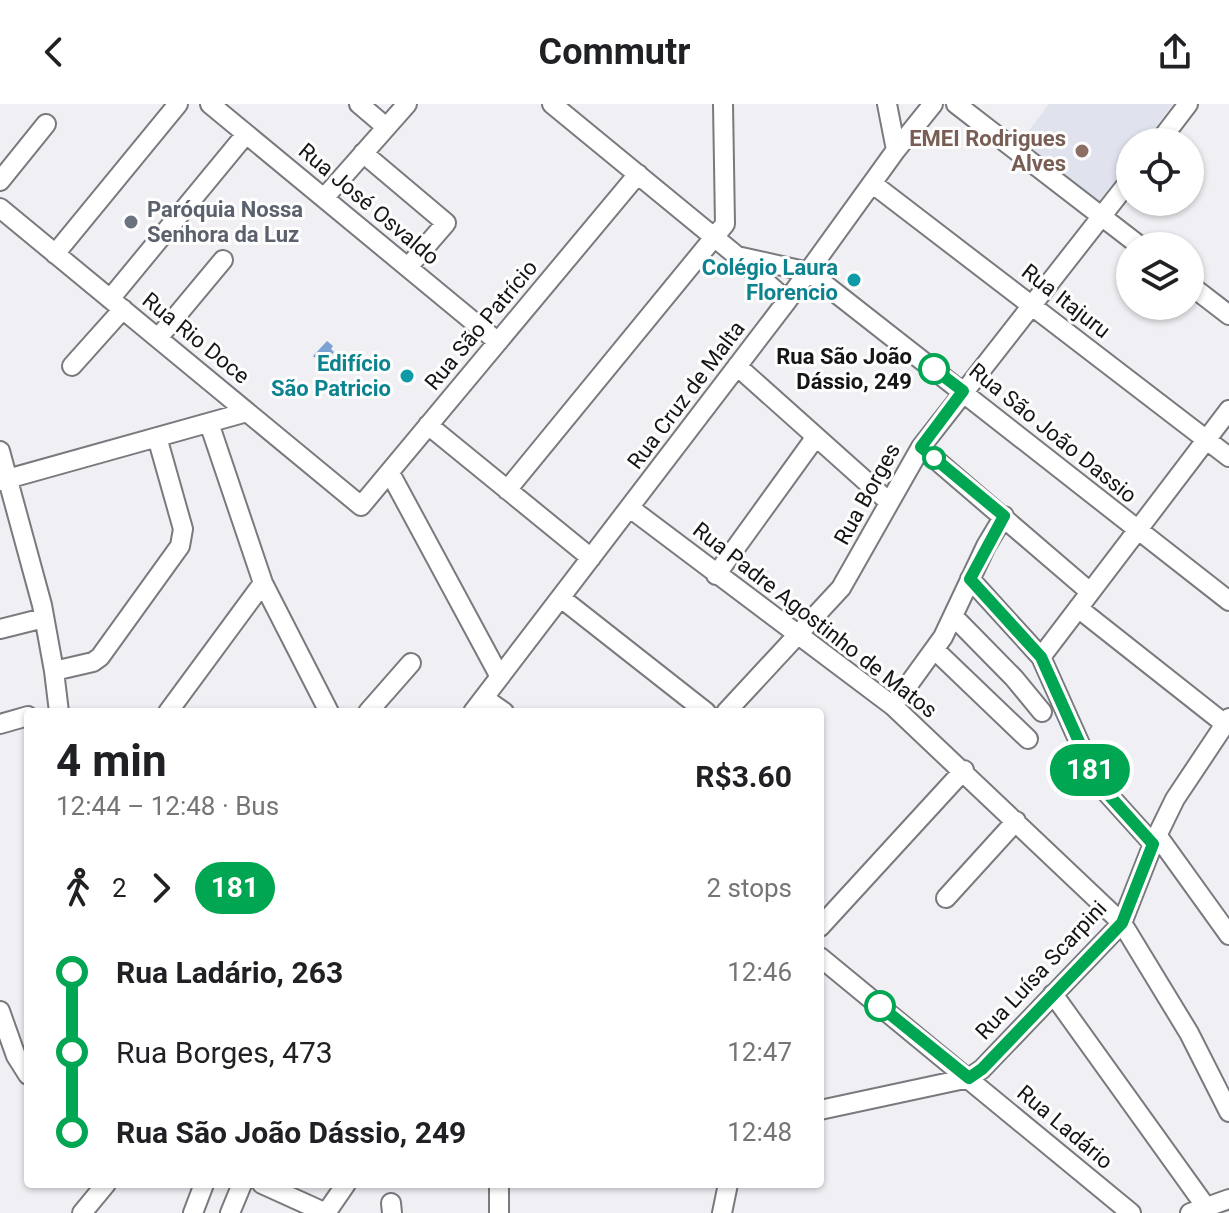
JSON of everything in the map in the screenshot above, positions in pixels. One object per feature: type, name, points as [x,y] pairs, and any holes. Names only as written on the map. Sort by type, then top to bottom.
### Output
[{"type":"street","points":[[55,254],[178,104]]},
{"type":"street","name":"Rua José Osvaldo","points":[[210,104],[498,342]]},
{"type":"street","points":[[359,104],[386,127]]},
{"type":"street","points":[[324,198],[407,104]]},
{"type":"street","points":[[552,104],[716,238],[787,301]]},
{"type":"street","points":[[507,490],[716,238],[726,219],[723,104]]},
{"type":"street","points":[[887,104],[896,150]]},
{"type":"street","name":"Rua Cruz de Malta","points":[[479,705],[933,104]]},
{"type":"street","points":[[956,104],[1122,232]]},
{"type":"street","points":[[1170,128],[1188,104]]},
{"type":"street","points":[[0,181],[46,124]]},
{"type":"street","points":[[72,366],[246,134]]},
{"type":"street","points":[[363,153],[445,220],[445,226],[408,267]]},
{"type":"street","name":"Rua São Patrício","points":[[361,506],[638,174]]},
{"type":"street","name":"Rua Itajuru","points":[[873,184],[1229,457]]},
{"type":"street","name":"Rua Borges","points":[[730,708],[841,588],[921,447],[1116,198]]},
{"type":"street","name":"Rua Rio Doce","points":[[0,208],[361,506]]},
{"type":"street","points":[[737,256],[809,272]]},
{"type":"street","points":[[158,338],[223,260]]},
{"type":"street","name":"Rua São João Dassio","points":[[809,272],[1229,601]]},
{"type":"street","points":[[1204,296],[1229,315]]},
{"type":"street","points":[[737,366],[888,501]]},
{"type":"street","points":[[1041,657],[1229,410]]},
{"type":"street","points":[[4,480],[247,412]]},
{"type":"street","points":[[209,423],[263,583],[327,708]]},
{"type":"street","points":[[428,425],[591,558]]},
{"type":"street","points":[[54,671],[100,657],[180,546],[183,529],[157,437]]},
{"type":"street","points":[[716,575],[815,438]]},
{"type":"street","points":[[921,447],[1090,592]]},
{"type":"street","points":[[0,451],[4,480],[44,618],[54,671],[52,708]]},
{"type":"street","points":[[390,473],[500,677]]},
{"type":"street","name":"Rua Padre Agostinho de Matos","points":[[630,508],[893,706],[1122,923],[1189,1033],[1229,1112]]},
{"type":"street","points":[[893,706],[935,650],[1004,516]]},
{"type":"street","points":[[970,579],[1041,657],[1097,782],[1155,839],[1229,935]]},
{"type":"street","points":[[171,708],[263,583]]},
{"type":"street","points":[[561,598],[701,708]]},
{"type":"street","points":[[1078,608],[1227,721]]},
{"type":"street","points":[[954,617],[1014,678],[1042,712]]},
{"type":"street","points":[[0,629],[44,618]]},
{"type":"street","points":[[935,650],[1028,739]]},
{"type":"street","points":[[372,708],[411,663]]},
{"type":"street","points":[[0,724],[24,717]]},
{"type":"street","name":"Rua Luísa Scarpini","points":[[969,1078],[982,1069],[1122,923],[1155,839],[1189,775],[1227,721]]},
{"type":"street","points":[[824,923],[964,770]]},
{"type":"street","points":[[946,898],[1016,821]]},
{"type":"street","name":"Rua Ladário","points":[[824,960],[1131,1213]]},
{"type":"street","points":[[1053,994],[1198,1210],[1229,1199]]},
{"type":"street","points":[[0,1011],[16,1056],[24,1069]]},
{"type":"street","points":[[824,1109],[969,1078]]},
{"type":"street","points":[[82,1213],[103,1188]]},
{"type":"street","points":[[193,1213],[202,1188]]},
{"type":"street","points":[[230,1213],[240,1188]]},
{"type":"street","points":[[286,1189],[326,1213],[343,1188]]},
{"type":"street","points":[[499,1188],[499,1213]]},
{"type":"street","points":[[722,1213],[727,1188]]},
{"type":"shaded area","name":"EMEI Rodrigues Alves","points":[[1049,104],[1173,104],[1155,128],[1116,128],[1116,179],[1099,201],[1021,141]]},
{"type":"water","points":[[327,341],[334,352],[324,365],[313,356]]},
{"type":"bus line","name":"181","points":[[880,1006],[969,1078],[982,1069],[1122,923],[1153,844],[1097,782],[1041,657],[970,579],[1004,516],[921,447],[963,391],[934,369]]},
{"type":"place","name":"EMEI Rodrigues Alves","points":[[1082,151]]},
{"type":"place","name":"Paróquia Nossa Senhora da Luz","points":[[131,222]]},
{"type":"place","name":"Colégio Laura Florencio","points":[[854,280]]},
{"type":"place","name":"Rua São João Dássio, 249","points":[[934,369]]},
{"type":"place","name":"Edifício São Patricio","points":[[407,376]]}]
